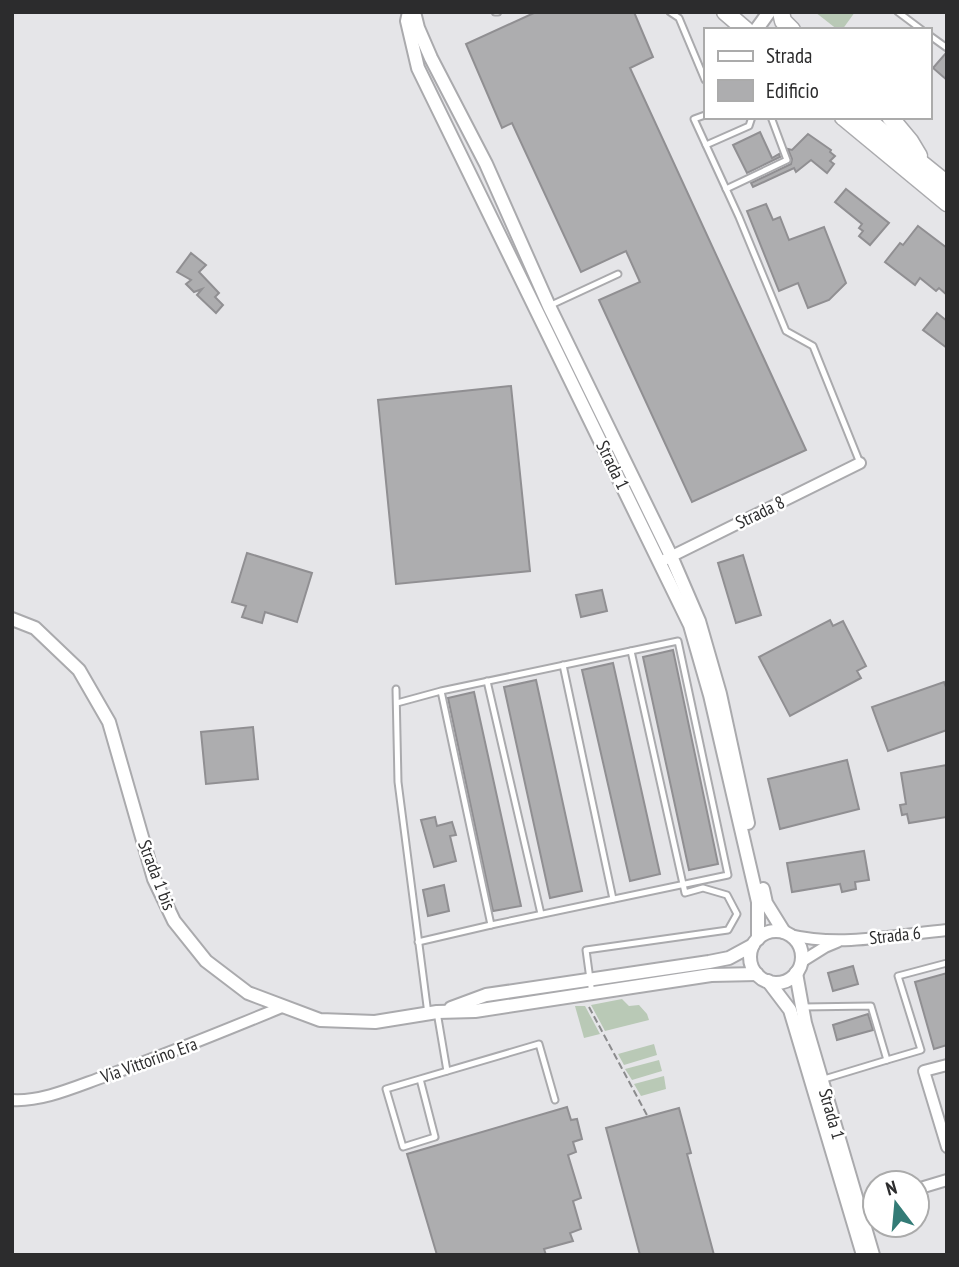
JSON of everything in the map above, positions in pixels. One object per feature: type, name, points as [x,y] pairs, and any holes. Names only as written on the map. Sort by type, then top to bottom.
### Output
[{"type":"main road","points":[[725,12],[744,28]]},
{"type":"main road","points":[[780,12],[783,21],[790,28]]},
{"type":"main road","points":[[844,119],[947,202]]},
{"type":"main road","points":[[867,119],[947,184]]},
{"type":"main road","points":[[892,119],[924,164]]},
{"type":"street","name":"Strada 1","points":[[412,12],[431,58],[486,164],[666,559],[690,625],[710,695],[758,902],[755,942]]},
{"type":"street","name":"Strada 1","points":[[412,12],[407,21],[418,68],[699,621],[720,694],[766,903],[787,933]]},
{"type":"street","points":[[757,28],[769,12]]},
{"type":"street","name":"Strada 8","points":[[666,559],[860,463]]},
{"type":"street","name":"Strada 1 bis","points":[[12,619],[35,628],[79,670],[110,722],[154,878],[174,921],[206,961],[248,993],[320,1020],[375,1022],[432,1013],[475,1011],[711,975],[757,974]]},
{"type":"street","name":"Strada 6","points":[[787,933],[817,940],[843,940],[947,930]]},
{"type":"street","points":[[767,933],[787,933],[800,947],[799,968],[783,981],[768,981],[757,974],[751,962],[755,942],[767,933]]},
{"type":"street","name":"Strada 6","points":[[799,968],[825,947],[843,940]]},
{"type":"street","name":"Strada 1 bis","points":[[432,1013],[486,995],[729,958],[755,942]]},
{"type":"street","name":"Strada 1","points":[[799,968],[802,1007],[854,1208],[863,1255]]},
{"type":"street","name":"Strada 1","points":[[768,981],[790,1010],[854,1208],[873,1255]]},
{"type":"street","name":"Via Vittorino Era","points":[[12,1100],[35,1098],[76,1087],[178,1050],[282,1007]]},
{"type":"street","points":[[947,1065],[923,1071],[947,1147]]},
{"type":"street","points":[[854,1208],[861,1206]]},
{"type":"lane","points":[[670,12],[679,19],[704,78]]},
{"type":"lane","points":[[898,12],[919,28]]},
{"type":"lane","points":[[931,36],[947,48]]},
{"type":"lane","points":[[704,114],[694,119],[786,331],[813,346],[860,463]]},
{"type":"lane","points":[[706,145],[749,126],[751,119]]},
{"type":"lane","points":[[726,189],[787,160],[772,119]]},
{"type":"lane","points":[[549,306],[618,274]]},
{"type":"lane","points":[[397,703],[441,691],[678,641],[728,875],[418,942]]},
{"type":"lane","points":[[587,994],[589,979],[586,950],[728,930],[737,915],[727,895],[704,888],[685,893],[631,651]]},
{"type":"lane","points":[[562,665],[612,899]]},
{"type":"lane","points":[[487,681],[541,914]]},
{"type":"lane","points":[[396,689],[398,782],[418,942],[447,1071]]},
{"type":"lane","points":[[441,691],[491,925]]},
{"type":"lane","points":[[809,1074],[822,1080],[921,1050],[898,976],[947,963]]},
{"type":"lane","points":[[802,1007],[871,1006],[887,1060]]},
{"type":"lane","points":[[420,1079],[435,1137],[403,1147],[386,1089],[447,1071],[539,1044],[555,1100]]},
{"type":"path","points":[[587,994],[648,1117]]},
{"type":"green space","points":[[815,12],[855,12],[843,28],[835,28]]},
{"type":"green space","points":[[622,999],[629,1006],[639,1005],[649,1020],[605,1031],[591,1005]]},
{"type":"green space","points":[[575,1006],[585,1006],[600,1034],[584,1038]]},
{"type":"green space","points":[[654,1044],[657,1055],[624,1065],[618,1054]]},
{"type":"green space","points":[[659,1060],[662,1071],[632,1080],[625,1069]]},
{"type":"green space","points":[[664,1076],[666,1089],[641,1096],[634,1084]]},
{"type":"building","points":[[536,12],[634,12],[653,57],[630,68],[806,450],[692,502],[599,300],[640,282],[626,251],[581,272],[512,123],[502,128],[466,44]]},
{"type":"building","points":[[947,53],[947,80],[933,68]]},
{"type":"building","points":[[760,132],[772,158],[779,154],[780,157],[747,173],[733,145]]},
{"type":"building","points":[[808,134],[831,150],[835,156],[830,161],[834,164],[827,173],[811,160],[796,172],[794,168],[753,187],[751,183],[791,164],[788,149],[792,150]]},
{"type":"building","points":[[846,189],[889,223],[870,245],[859,236],[863,231],[859,228],[862,224],[835,202]]},
{"type":"building","points":[[766,204],[773,220],[780,217],[789,240],[824,227],[846,283],[829,300],[808,308],[798,283],[779,291],[747,211]]},
{"type":"building","points":[[918,226],[947,248],[947,295],[939,288],[936,291],[920,278],[915,285],[885,262]]},
{"type":"building","points":[[191,253],[206,265],[199,272],[219,293],[215,297],[223,305],[216,313],[197,295],[202,289],[194,292],[186,284],[191,280],[177,272]]},
{"type":"building","points":[[937,313],[947,321],[947,348],[923,330]]},
{"type":"building","points":[[511,386],[530,571],[396,584],[378,400]]},
{"type":"building","points":[[247,553],[312,573],[297,622],[265,612],[262,623],[242,617],[246,606],[232,602]]},
{"type":"building","points":[[743,555],[761,615],[736,623],[718,563]]},
{"type":"building","points":[[602,590],[607,611],[581,617],[576,595]]},
{"type":"building","points":[[830,620],[833,626],[843,621],[866,666],[857,671],[861,678],[790,716],[759,657]]},
{"type":"building","points":[[673,650],[718,864],[689,870],[643,657]]},
{"type":"building","points":[[613,663],[660,874],[630,881],[582,670]]},
{"type":"building","points":[[536,680],[582,891],[550,898],[504,687]]},
{"type":"building","points":[[944,682],[947,690],[947,730],[888,751],[872,707]]},
{"type":"building","points":[[474,692],[521,906],[493,911],[448,698]]},
{"type":"building","points":[[253,727],[258,779],[206,784],[201,732]]},
{"type":"building","points":[[847,760],[859,809],[780,829],[768,779]]},
{"type":"building","points":[[947,765],[947,817],[909,823],[907,814],[902,815],[900,805],[906,804],[901,773]]},
{"type":"building","points":[[435,817],[437,826],[452,822],[456,835],[450,836],[456,861],[434,867],[421,820]]},
{"type":"building","points":[[864,851],[869,880],[855,882],[856,889],[842,892],[840,884],[792,892],[787,863]]},
{"type":"building","points":[[444,885],[449,911],[428,916],[423,890]]},
{"type":"building","points":[[853,966],[858,984],[833,991],[828,973]]},
{"type":"building","points":[[947,973],[947,1045],[934,1049],[915,982]]},
{"type":"building","points":[[868,1014],[873,1030],[837,1040],[833,1025]]},
{"type":"building","points":[[567,1107],[571,1120],[577,1119],[582,1139],[573,1142],[576,1152],[568,1155],[581,1198],[573,1201],[581,1229],[570,1233],[573,1241],[544,1249],[546,1255],[437,1255],[407,1154]]},
{"type":"building","points":[[679,1108],[691,1153],[687,1154],[714,1255],[640,1255],[606,1128]]}]
